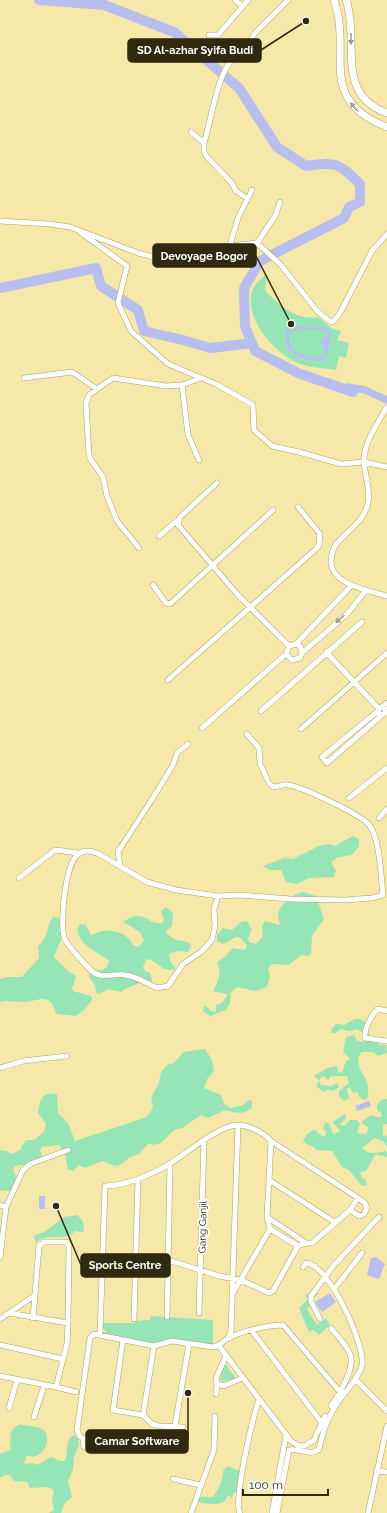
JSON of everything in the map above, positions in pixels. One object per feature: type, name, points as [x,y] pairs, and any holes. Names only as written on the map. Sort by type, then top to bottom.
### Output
[{"type":"street","points":[[236,0],[242,6]]},
{"type":"street","points":[[209,35],[218,35],[248,0]]},
{"type":"street","points":[[248,199],[236,191],[231,182],[207,157],[204,152],[204,143],[222,74],[226,66],[234,58],[244,55],[254,34],[288,0]]},
{"type":"street","points":[[334,0],[338,15],[340,73],[344,92],[353,105],[364,116],[387,126]]},
{"type":"street","points":[[346,0],[351,30],[351,65],[354,82],[367,103],[376,109],[387,113]]},
{"type":"street","points":[[191,132],[204,143]]},
{"type":"street","points":[[230,246],[238,218],[252,190]]},
{"type":"street","points":[[257,243],[275,216],[280,202]]},
{"type":"street","points":[[0,221],[49,224],[78,230],[138,253],[178,263],[185,262],[212,249],[257,243],[282,265],[317,311],[325,319],[333,322],[340,313],[372,250],[387,234]]},
{"type":"street","points":[[78,230],[126,265],[127,269],[118,302],[131,331],[140,341],[168,364],[228,390],[253,405],[254,430],[269,445],[346,465],[364,462],[387,467]]},
{"type":"street","points":[[24,378],[72,372],[97,389]]},
{"type":"street","points":[[139,548],[117,521],[107,496],[103,477],[89,455],[86,402],[89,395],[113,378],[166,386],[182,385],[201,378]]},
{"type":"street","points":[[182,385],[188,435],[199,460]]},
{"type":"street","points":[[386,408],[366,447],[364,462],[369,492],[368,505],[360,522],[337,543],[332,553],[331,564],[335,572],[342,579],[352,585],[387,596]]},
{"type":"street","points":[[159,536],[217,483]]},
{"type":"street","points":[[168,680],[306,560],[319,544],[320,534],[298,507]]},
{"type":"street","points":[[153,585],[166,603],[170,604],[273,510]]},
{"type":"street","points":[[178,520],[178,525],[213,566],[250,608],[289,646]]},
{"type":"street","points":[[289,646],[296,644],[352,585]]},
{"type":"street","points":[[286,654],[289,658],[294,660],[300,658],[302,653],[348,613],[366,590]]},
{"type":"street","points":[[262,711],[326,652],[362,622]]},
{"type":"street","points":[[296,644],[300,646],[302,653]]},
{"type":"street","points":[[202,728],[286,654],[289,646]]},
{"type":"street","points":[[326,652],[353,681],[382,707],[385,714],[327,763],[322,757],[382,707]]},
{"type":"street","points":[[301,729],[353,681],[387,653]]},
{"type":"street","points":[[358,727],[362,732]]},
{"type":"street","points":[[19,878],[55,850],[79,853],[91,851],[98,853],[147,882],[176,890],[218,896],[240,895],[290,899],[345,900],[372,898],[385,894],[376,842],[370,826],[352,812],[304,789],[288,785],[273,786],[269,783],[260,764],[259,748],[247,734]]},
{"type":"street","points":[[343,739],[348,744]]},
{"type":"street","points":[[120,866],[118,851],[151,801],[173,765],[178,753],[188,744]]},
{"type":"street","points":[[350,798],[387,768]]},
{"type":"street","points":[[379,818],[387,809]]},
{"type":"street","points":[[79,853],[75,857],[67,881],[62,905],[64,938],[95,973],[111,976],[125,975],[157,988],[168,986],[183,964],[201,952],[212,940],[215,926],[214,909],[218,896]]},
{"type":"street","points":[[387,1011],[378,1010],[374,1013],[364,1034],[365,1038],[387,1041]]},
{"type":"street","points":[[0,1068],[23,1061],[67,1056]]},
{"type":"street","points":[[228,1338],[231,1331],[238,1125]]},
{"type":"street","points":[[100,1335],[105,1186],[116,1186],[138,1179],[170,1163],[204,1140],[238,1125],[266,1135],[271,1141],[365,1203],[367,1208],[365,1212],[358,1216],[350,1210]]},
{"type":"street","name":"Gang Ganjil","points":[[199,1314],[204,1140]]},
{"type":"street","points":[[232,1293],[270,1229],[267,1217],[271,1141]]},
{"type":"street","points":[[0,1257],[6,1207],[26,1166],[68,1150]]},
{"type":"street","points":[[167,1317],[170,1163]]},
{"type":"street","points":[[134,1319],[138,1179]]},
{"type":"street","points":[[269,1180],[336,1223]]},
{"type":"street","points":[[103,1256],[168,1260],[232,1279],[241,1280],[265,1293],[271,1292],[298,1246],[306,1243],[312,1243],[350,1210],[358,1198]]},
{"type":"street","points":[[0,1205],[6,1207]]},
{"type":"street","points":[[267,1217],[306,1243]]},
{"type":"street","points":[[320,1319],[311,1301],[311,1296],[326,1278],[334,1265],[379,1217]]},
{"type":"street","points":[[270,1229],[298,1246]]},
{"type":"street","points":[[33,1318],[39,1246],[44,1242],[66,1242],[69,1246],[67,1344],[56,1387]]},
{"type":"street","points":[[335,1288],[362,1253]]},
{"type":"street","points":[[278,1513],[289,1450],[310,1452],[320,1449],[324,1428],[328,1418],[362,1367],[360,1351],[344,1305],[335,1288],[310,1264],[306,1263],[303,1267]]},
{"type":"street","points":[[0,1319],[34,1296]]},
{"type":"street","points":[[9,1313],[68,1323]]},
{"type":"street","points":[[143,1449],[83,1438],[80,1437],[77,1430],[90,1338],[94,1334],[154,1346],[172,1341],[218,1346],[228,1338],[279,1325],[284,1326],[340,1392]]},
{"type":"street","points":[[218,1346],[286,1435],[297,1445],[304,1446],[314,1440],[350,1370],[352,1360],[346,1348],[331,1328]]},
{"type":"street","points":[[252,1331],[322,1423]]},
{"type":"street","points":[[123,1340],[113,1410],[143,1415],[152,1424],[164,1427],[183,1427]]},
{"type":"street","points":[[175,1426],[189,1344]]},
{"type":"street","points":[[0,1345],[63,1359]]},
{"type":"street","points":[[143,1415],[154,1346]]},
{"type":"street","points":[[216,1394],[216,1378],[226,1356]]},
{"type":"street","points":[[0,1376],[76,1392]]},
{"type":"street","points":[[217,1384],[224,1386],[242,1378]]},
{"type":"street","points":[[355,1379],[387,1411]]},
{"type":"street","points":[[9,1408],[17,1380]]},
{"type":"street","points":[[34,1417],[44,1386]]},
{"type":"street","points":[[240,1513],[238,1510],[239,1495],[249,1435],[259,1400]]},
{"type":"street","points":[[191,1513],[214,1450],[215,1416]]},
{"type":"street","points":[[368,1513],[387,1426]]},
{"type":"street","points":[[272,1513],[286,1435]]},
{"type":"street","points":[[83,1438],[84,1447],[99,1449],[101,1441]]},
{"type":"street","points":[[376,1471],[387,1472]]},
{"type":"street","points":[[173,1478],[201,1485]]},
{"type":"green space","points":[[267,273],[265,290],[288,311],[303,317],[318,317],[331,328],[341,331],[337,340],[349,343],[346,358],[339,356],[336,370],[307,366],[293,361],[273,345],[264,334],[252,311],[251,300],[254,287]]},
{"type":"green space","points":[[353,836],[359,839],[359,846],[352,855],[338,857],[331,862],[336,871],[334,877],[309,878],[297,884],[286,882],[281,870],[269,870],[263,866],[284,858],[293,859],[319,846],[329,844],[335,846]]},
{"type":"green space","points":[[303,892],[316,896],[324,919],[312,936],[311,954],[308,956],[301,955],[289,965],[272,964],[268,969],[270,976],[267,987],[256,991],[237,987],[231,992],[230,1003],[226,1010],[210,1016],[203,1011],[204,1005],[213,1012],[216,1011],[216,1005],[222,1003],[227,996],[227,994],[213,991],[219,976],[219,966],[217,962],[225,957],[233,948],[245,950],[247,945],[239,937],[236,937],[223,944],[217,941],[217,935],[223,928],[232,930],[241,922],[247,921],[252,930],[248,938],[249,942],[256,944],[263,936],[262,927],[265,921],[280,925],[278,914],[281,907],[291,897]]},
{"type":"green space","points":[[166,907],[173,913],[172,926],[166,931],[168,935],[173,939],[190,943],[191,946],[188,952],[176,951],[169,954],[170,961],[175,967],[175,970],[164,969],[150,959],[146,960],[143,967],[144,970],[150,973],[152,980],[150,983],[144,980],[138,984],[126,988],[121,992],[108,989],[98,994],[96,992],[95,985],[89,977],[90,971],[93,969],[102,970],[107,967],[109,961],[82,941],[77,930],[80,924],[86,925],[91,935],[100,931],[121,933],[131,941],[133,945],[138,947],[144,941],[140,932],[123,922],[135,916],[140,916],[152,922],[162,923],[164,920],[161,911]]},
{"type":"green space","points":[[54,916],[63,921],[59,931],[62,937],[54,957],[69,972],[75,975],[76,978],[72,988],[73,991],[91,996],[92,1000],[84,1010],[76,1016],[57,1014],[50,1002],[43,999],[28,1002],[0,1002],[0,979],[8,977],[22,977],[39,958],[38,946],[44,939],[49,924]]},
{"type":"green space","points":[[355,1019],[360,1019],[367,1023],[370,1040],[381,1045],[386,1045],[387,1053],[378,1056],[373,1052],[362,1052],[359,1056],[359,1067],[368,1085],[368,1097],[365,1100],[359,1097],[358,1092],[353,1093],[350,1087],[347,1089],[349,1098],[344,1101],[339,1096],[339,1091],[349,1083],[347,1076],[331,1076],[328,1080],[324,1076],[321,1077],[319,1081],[314,1076],[327,1068],[337,1066],[338,1072],[342,1073],[346,1061],[350,1059],[343,1052],[346,1037],[354,1035],[357,1041],[364,1042],[364,1033],[356,1029],[350,1031],[341,1029],[335,1033],[331,1033],[332,1028],[336,1024],[344,1025]]},
{"type":"green space","points":[[205,1049],[212,1060],[214,1071],[208,1078],[204,1088],[221,1095],[224,1104],[231,1108],[243,1105],[249,1100],[252,1101],[252,1108],[246,1112],[239,1113],[225,1110],[208,1118],[201,1115],[182,1128],[174,1130],[161,1143],[154,1145],[149,1143],[139,1154],[130,1157],[120,1165],[115,1166],[102,1161],[85,1168],[79,1165],[73,1171],[68,1169],[65,1154],[59,1145],[42,1147],[40,1150],[43,1159],[28,1164],[15,1166],[13,1170],[20,1186],[14,1192],[0,1191],[0,1150],[7,1151],[11,1154],[20,1150],[26,1140],[34,1140],[44,1132],[46,1124],[38,1113],[42,1098],[44,1096],[52,1093],[57,1094],[58,1113],[68,1123],[75,1141],[147,1117],[153,1107],[151,1098],[159,1083],[161,1072],[167,1065],[174,1063],[184,1052]]},
{"type":"green space","points":[[319,1081],[321,1085],[331,1086],[337,1083],[339,1087],[333,1091],[327,1090],[323,1092],[316,1086]]},
{"type":"green space","points":[[387,1099],[387,1124],[383,1125],[383,1135],[387,1136],[387,1147],[384,1142],[375,1138],[362,1148],[370,1153],[385,1151],[387,1152],[387,1157],[375,1154],[367,1170],[360,1173],[362,1178],[366,1180],[367,1185],[362,1186],[349,1170],[342,1167],[332,1151],[317,1150],[303,1142],[306,1135],[314,1129],[325,1137],[326,1132],[323,1129],[325,1123],[329,1123],[333,1134],[339,1132],[340,1130],[332,1122],[345,1114],[346,1118],[339,1125],[345,1126],[350,1120],[357,1120],[360,1124],[357,1133],[366,1134],[369,1128],[362,1123],[362,1121],[371,1115],[381,1117],[382,1113],[377,1110],[377,1105],[381,1100]]},
{"type":"green space","points":[[77,1215],[83,1222],[83,1232],[75,1231],[66,1236],[45,1238],[36,1243],[34,1236],[46,1231],[64,1217]]},
{"type":"green space","points":[[314,1289],[318,1294],[308,1303],[310,1306],[307,1309],[317,1325],[326,1318],[330,1325],[319,1335],[314,1330],[309,1332],[299,1308],[308,1299],[305,1296]]},
{"type":"green space","points":[[151,1316],[213,1320],[213,1345],[169,1341],[151,1343],[108,1335],[103,1328],[103,1323],[135,1323],[136,1321],[150,1320]]},
{"type":"green space","points":[[224,1365],[226,1365],[235,1377],[235,1380],[220,1380]]},
{"type":"green space","points":[[20,1424],[42,1429],[47,1436],[43,1451],[36,1456],[26,1456],[24,1464],[33,1463],[37,1465],[51,1457],[64,1461],[67,1454],[69,1440],[74,1435],[78,1438],[79,1445],[74,1457],[73,1469],[68,1481],[72,1497],[64,1504],[61,1513],[49,1513],[54,1510],[52,1499],[54,1492],[51,1488],[30,1488],[27,1482],[14,1481],[10,1475],[5,1475],[0,1478],[0,1454],[10,1450],[11,1432]]},
{"type":"green space","points":[[227,1466],[240,1471],[239,1489],[233,1494],[232,1498],[228,1495],[225,1501],[215,1504],[207,1504],[196,1501],[196,1497],[213,1497],[221,1482],[223,1471]]},
{"type":"water","points":[[293,324],[306,327],[323,327],[331,332],[325,360],[309,360],[298,356],[290,350],[287,346],[286,329]],"holes":[[[292,330],[320,330],[328,333],[324,339],[317,340],[323,344],[325,356],[306,356],[294,349],[290,344],[289,337]]]},
{"type":"water","points":[[346,383],[365,386],[387,396],[387,404],[363,393],[345,391]]},
{"type":"water","points":[[369,1101],[371,1106],[357,1111],[355,1106]]},
{"type":"water","points":[[39,1196],[45,1196],[45,1209],[39,1209]]},
{"type":"water","points":[[376,1257],[385,1264],[379,1279],[367,1275],[371,1258]]},
{"type":"water","points":[[330,1293],[336,1302],[322,1312],[315,1302]]},
{"type":"waterway","points":[[39,0],[104,5],[174,32],[239,88],[277,147],[306,166],[324,164],[336,165],[346,171],[360,184],[360,202],[349,207],[344,218],[260,261],[244,288],[245,326],[255,351],[298,373],[353,392]]},
{"type":"waterway","points":[[0,288],[96,268],[101,286],[138,310],[144,331],[210,348],[252,343]]},
{"type":"place","name":"SD Al-azhar Syifa Budi","points":[[306,21]]},
{"type":"place","name":"Devoyage Bogor","points":[[291,324]]},
{"type":"place","name":"Sports Centre","points":[[56,1206]]},
{"type":"place","name":"Camar Software","points":[[188,1393]]}]
